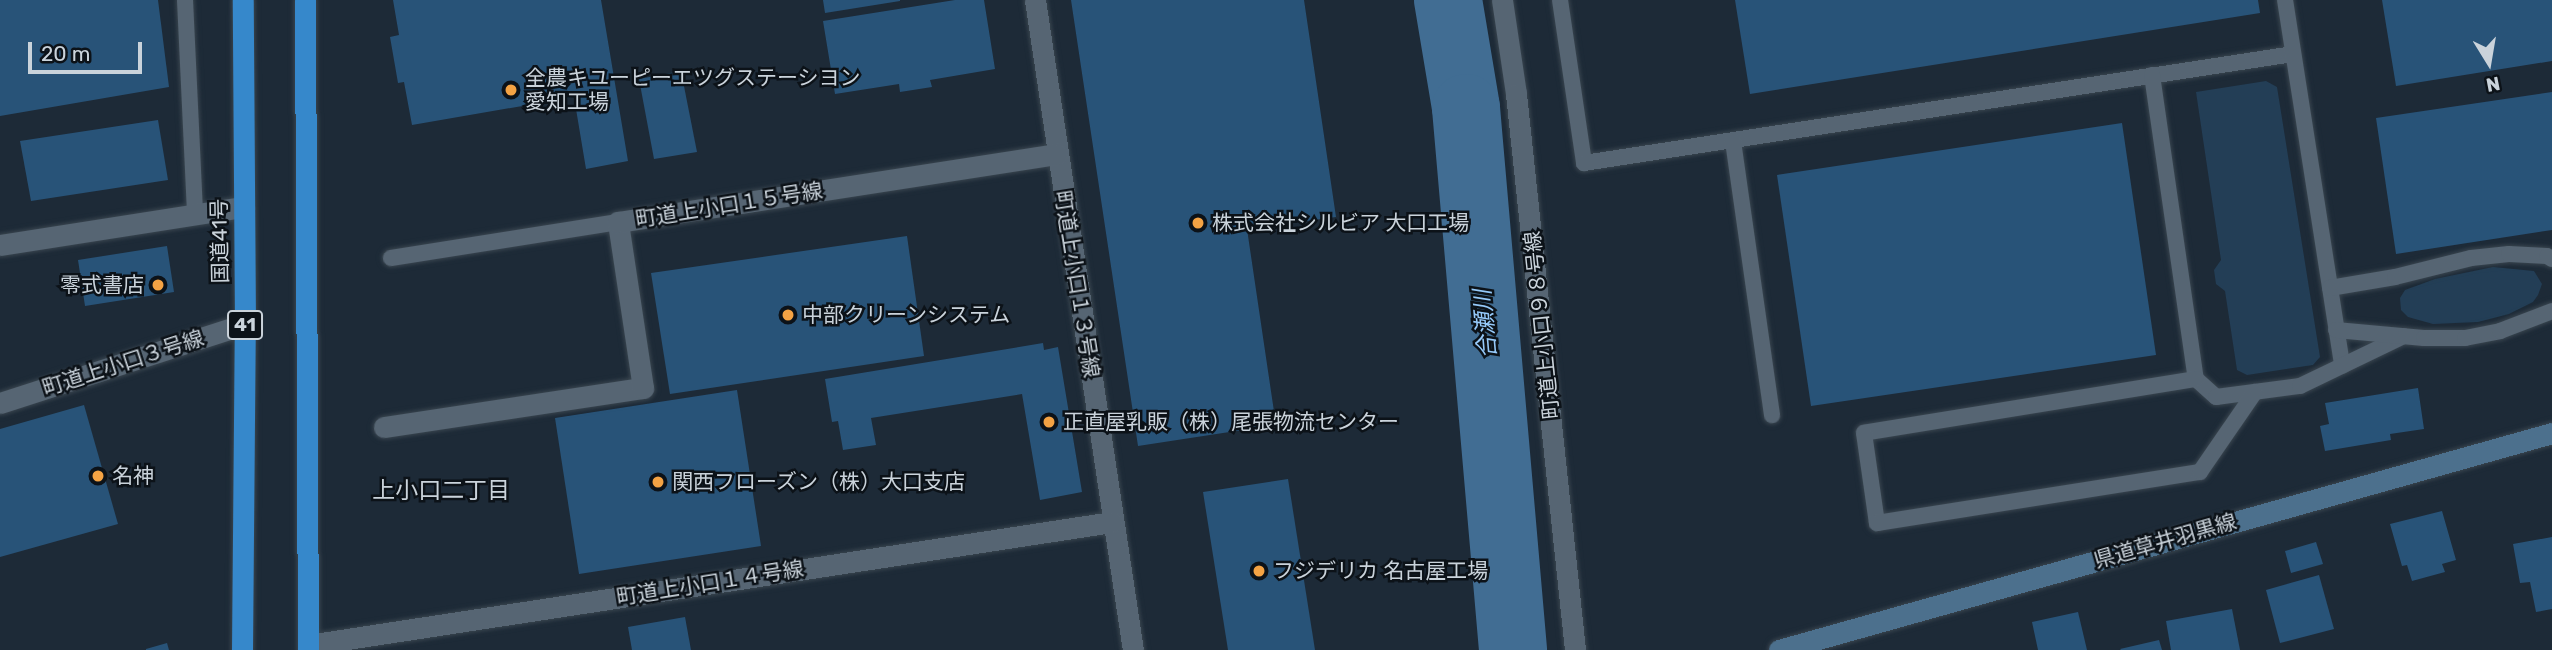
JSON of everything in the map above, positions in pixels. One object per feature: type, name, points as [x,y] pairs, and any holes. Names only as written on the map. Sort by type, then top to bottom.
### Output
[{"type":"highway","name":"国道41号","points":[[242,650],[245,324],[243,0]]},
{"type":"highway","points":[[305,0],[308,647]]},
{"type":"main road","name":"県道草井羽黒線","points":[[1779,650],[2552,433]]},
{"type":"street","name":"町道上小口１３号線","points":[[1035,0],[1133,650]]},
{"type":"street","name":"町道上小口９８号線","points":[[1502,0],[1516,94],[1575,650]]},
{"type":"street","name":"町道上小口１５号線","points":[[384,427],[643,388],[618,222],[1057,154]]},
{"type":"street","points":[[0,245],[244,207]]},
{"type":"street","name":"町道上小口３号線","points":[[0,402],[245,324]]},
{"type":"street","name":"町道上小口１４号線","points":[[308,647],[1112,522]]},
{"type":"lane","points":[[185,0],[195,215]]},
{"type":"lane","points":[[1560,0],[1584,163],[2293,54]]},
{"type":"lane","points":[[2285,0],[2342,366]]},
{"type":"lane","points":[[2152,75],[2196,379],[2216,397],[2301,386],[2404,336]]},
{"type":"lane","points":[[1733,141],[1772,415]]},
{"type":"lane","points":[[391,258],[618,222]]},
{"type":"lane","points":[[2330,288],[2395,277],[2471,258],[2509,254],[2547,256],[2552,259]]},
{"type":"lane","points":[[2336,330],[2445,338],[2486,335],[2552,311]]},
{"type":"lane","points":[[2196,379],[1864,433],[1877,523],[2200,472],[2255,392]]},
{"type":"shaded area","points":[[2266,81],[2277,87],[2320,357],[2313,365],[2247,375],[2237,370],[2225,291],[2216,284],[2214,270],[2221,260],[2196,92]]},
{"type":"shaded area","points":[[2493,267],[2534,271],[2542,284],[2533,302],[2509,314],[2478,322],[2433,324],[2408,317],[2401,310],[2400,298],[2405,290],[2435,279]]},
{"type":"building","points":[[0,0],[158,0],[169,87],[0,116]]},
{"type":"building","name":"全農キユーピーエツグステーシヨン 愛知工場","points":[[393,0],[601,0],[628,161],[586,169],[574,97],[412,125],[404,82],[398,83],[390,37],[399,35]]},
{"type":"building","points":[[823,0],[900,0],[900,1],[825,13]]},
{"type":"building","points":[[955,0],[984,0],[995,69],[930,80],[932,87],[900,92],[899,84],[835,94],[823,21]]},
{"type":"building","name":"株式会社シルビア 大口工場","points":[[1071,0],[1304,0],[1336,217],[1247,229],[1276,425],[1138,446]]},
{"type":"building","points":[[1735,0],[2258,0],[2260,13],[1750,94]]},
{"type":"building","points":[[2382,0],[2552,0],[2552,61],[2396,86]]},
{"type":"building","points":[[681,71],[697,152],[654,159],[639,79]]},
{"type":"building","points":[[2552,92],[2552,230],[2396,254],[2376,118]]},
{"type":"building","points":[[158,120],[168,180],[31,201],[20,141]]},
{"type":"building","points":[[2122,123],[2156,355],[1811,406],[1777,175]]},
{"type":"building","name":"中部クリーンシステム","points":[[907,236],[924,356],[670,394],[651,273]]},
{"type":"building","points":[[167,246],[174,292],[85,306],[78,260]]},
{"type":"building","name":"正直屋乳販（株）尾張物流センター","points":[[1043,343],[1044,350],[1058,347],[1082,492],[1040,500],[1022,394],[871,418],[876,445],[843,450],[838,421],[832,422],[825,379]]},
{"type":"building","points":[[2418,388],[2424,429],[2390,434],[2391,440],[2325,451],[2320,426],[2329,424],[2325,403]]},
{"type":"building","name":"関西フローズン（株）大口支店","points":[[737,390],[761,546],[579,574],[555,418]]},
{"type":"building","points":[[84,405],[118,524],[0,557],[0,429]]},
{"type":"building","name":"フジデリカ 名古屋工場","points":[[1288,479],[1315,650],[1228,650],[1203,492]]},
{"type":"building","points":[[2442,511],[2456,560],[2442,564],[2445,572],[2412,581],[2407,565],[2402,566],[2390,524]]},
{"type":"building","points":[[2552,537],[2552,609],[2536,612],[2530,582],[2520,583],[2513,544]]},
{"type":"building","points":[[2316,542],[2323,564],[2291,573],[2285,551]]},
{"type":"building","points":[[2319,575],[2334,629],[2280,643],[2266,590]]},
{"type":"building","points":[[2232,609],[2240,650],[2171,650],[2166,621]]},
{"type":"building","points":[[2078,612],[2087,650],[2038,650],[2032,622]]},
{"type":"building","points":[[685,617],[691,650],[632,650],[628,627]]},
{"type":"building","points":[[2159,640],[2162,650],[2120,649]]},
{"type":"building","points":[[167,643],[169,650],[146,650],[146,649]]},
{"type":"waterway","name":"合瀬川","points":[[1448,0],[1466,108],[1513,650]]},
{"type":"place","name":"全農キユーピーエツグステーシヨン 愛知工場","points":[[511,90]]},
{"type":"place","name":"株式会社シルビア 大口工場","points":[[1198,223]]},
{"type":"place","name":"零式書店","points":[[158,285]]},
{"type":"place","name":"中部クリーンシステム","points":[[788,315]]},
{"type":"place","name":"正直屋乳販（株）尾張物流センター","points":[[1049,422]]},
{"type":"place","name":"名神","points":[[98,476]]},
{"type":"place","name":"関西フローズン（株）大口支店","points":[[658,482]]},
{"type":"place","name":"フジデリカ 名古屋工場","points":[[1259,571]]},
{"type":"district","name":"上小口二丁目","points":[[441,490]]}]
